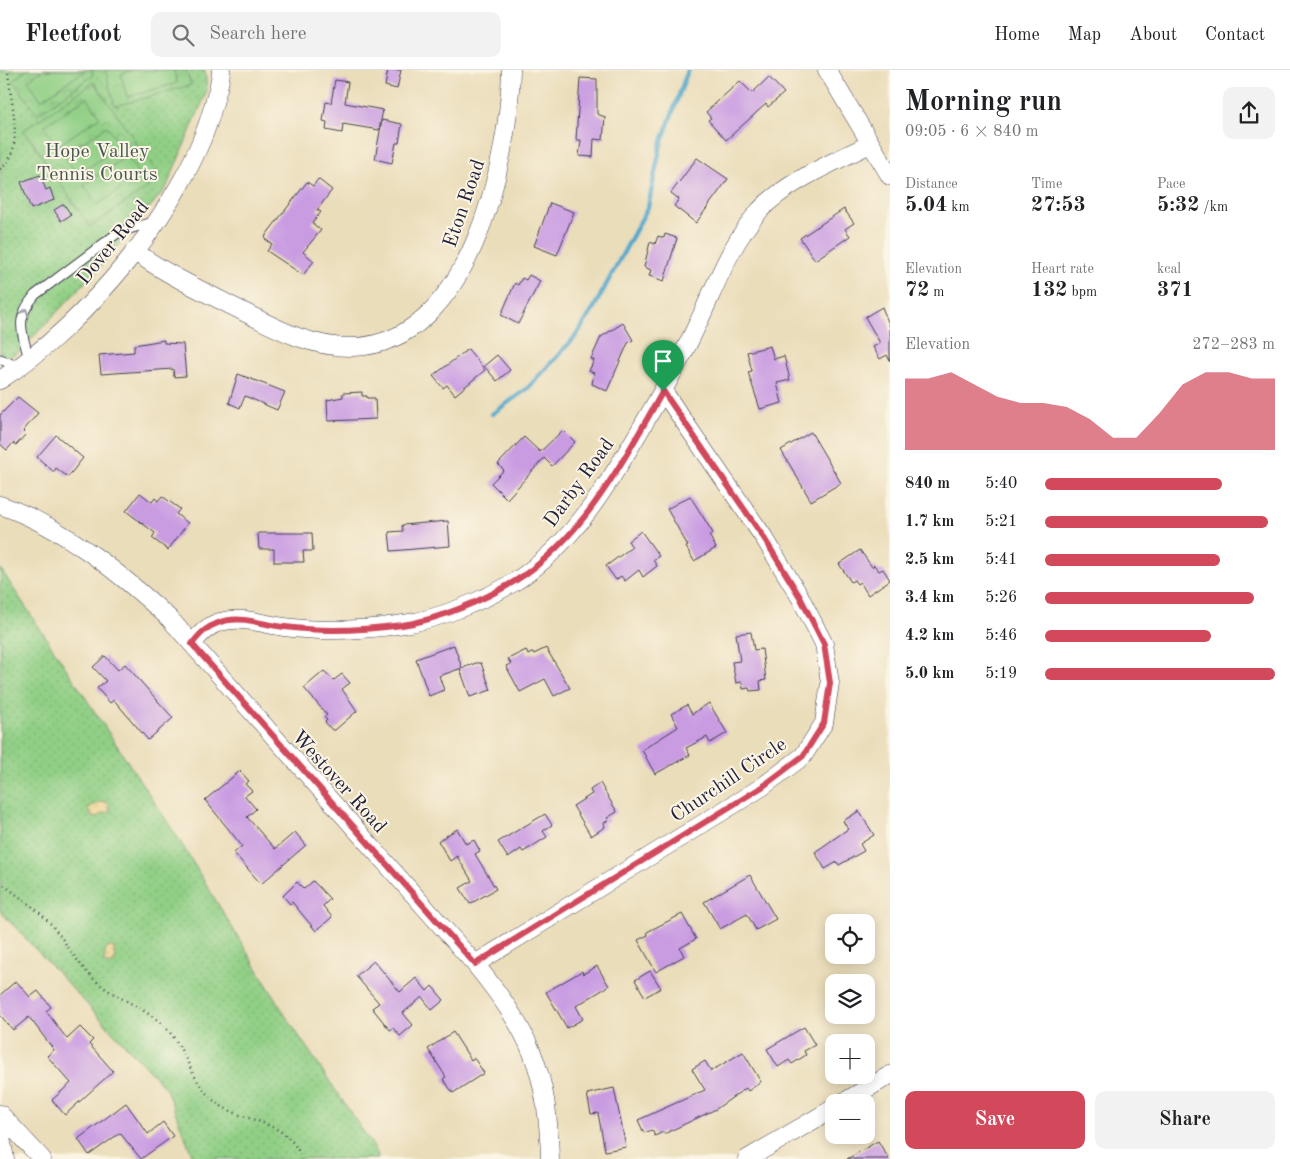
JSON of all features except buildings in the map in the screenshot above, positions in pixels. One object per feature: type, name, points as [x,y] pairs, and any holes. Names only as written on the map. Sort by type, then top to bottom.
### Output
[{"type":"street","name":"Dover Road","points":[[0,380],[24,363],[73,322],[134,251],[157,220],[185,179],[201,146],[210,121],[222,70]]},
{"type":"street","name":"Eton Road","points":[[134,251],[193,287],[303,340],[355,347],[395,337],[410,330],[433,310],[444,295],[469,255],[480,231],[500,165],[508,128],[512,70]]},
{"type":"street","points":[[827,70],[890,176]]},
{"type":"street","name":"Darby Road","points":[[192,644],[208,628],[219,622],[234,620],[249,620],[285,627],[331,629],[381,627],[424,620],[444,614],[516,581],[554,549],[589,509],[623,460],[663,391],[699,322],[728,255],[759,212],[794,185],[870,144]]},
{"type":"street","name":"Churchill Circle","points":[[475,964],[762,787],[803,756],[824,723],[830,683],[824,644],[800,597],[764,538],[663,391]]},
{"type":"street","name":"Westover Road","points":[[0,505],[53,530],[115,571],[170,619],[475,964],[509,1008],[530,1045],[548,1107],[550,1159]]},
{"type":"street","points":[[857,1094],[890,1074]]},
{"type":"street","points":[[747,1159],[825,1113]]},
{"type":"street","points":[[0,1114],[42,1159]]},
{"type":"street","points":[[0,1132],[5,1159]]},
{"type":"lane","points":[[0,358],[24,363],[21,324],[24,309],[35,295],[119,232],[157,220]]},
{"type":"path","points":[[0,168],[9,161],[15,144],[8,70]]},
{"type":"path","points":[[0,882],[48,920],[96,982],[142,1008],[168,1029],[203,1090],[214,1102],[268,1124],[290,1139],[302,1159]]},
{"type":"green space","points":[[0,70],[205,70],[207,91],[166,188],[99,268],[19,352],[0,362]]},
{"type":"green space","name":"Hope Valley Tennis Courts","points":[[27,70],[93,70],[92,76],[37,114],[13,80]]},
{"type":"green space","points":[[43,70],[84,71],[41,100],[28,80]]},
{"type":"green space","name":"Hope Valley Tennis Courts","points":[[105,70],[186,70],[191,85],[115,106]]},
{"type":"green space","points":[[134,70],[174,70],[177,83],[127,97],[121,74]]},
{"type":"green space","name":"Hope Valley Tennis Courts","points":[[94,82],[161,178],[90,227],[24,130]]},
{"type":"green space","points":[[87,97],[100,117],[57,146],[44,126]]},
{"type":"green space","points":[[107,126],[120,146],[77,175],[64,155]]},
{"type":"green space","points":[[127,156],[140,176],[97,205],[84,185]]},
{"type":"green space","points":[[0,568],[178,838],[287,1018],[377,1152],[378,1159],[188,1159],[193,1157],[166,1089],[0,911]]},
{"type":"sand","points":[[103,801],[109,804],[110,811],[93,818],[88,808]]},
{"type":"sand","points":[[114,948],[115,962],[110,965],[104,962],[106,949]]},
{"type":"waterway","points":[[492,414],[527,389],[575,337],[591,313],[648,207],[661,144],[688,70]]},
{"type":"route","points":[[663,391],[764,538],[800,597],[824,644],[830,683],[824,723],[803,756],[762,787],[475,964],[192,644],[208,628],[219,622],[234,620],[249,620],[285,627],[331,629],[404,624],[444,614],[516,581],[554,549],[589,509],[623,460],[663,391]]}]
